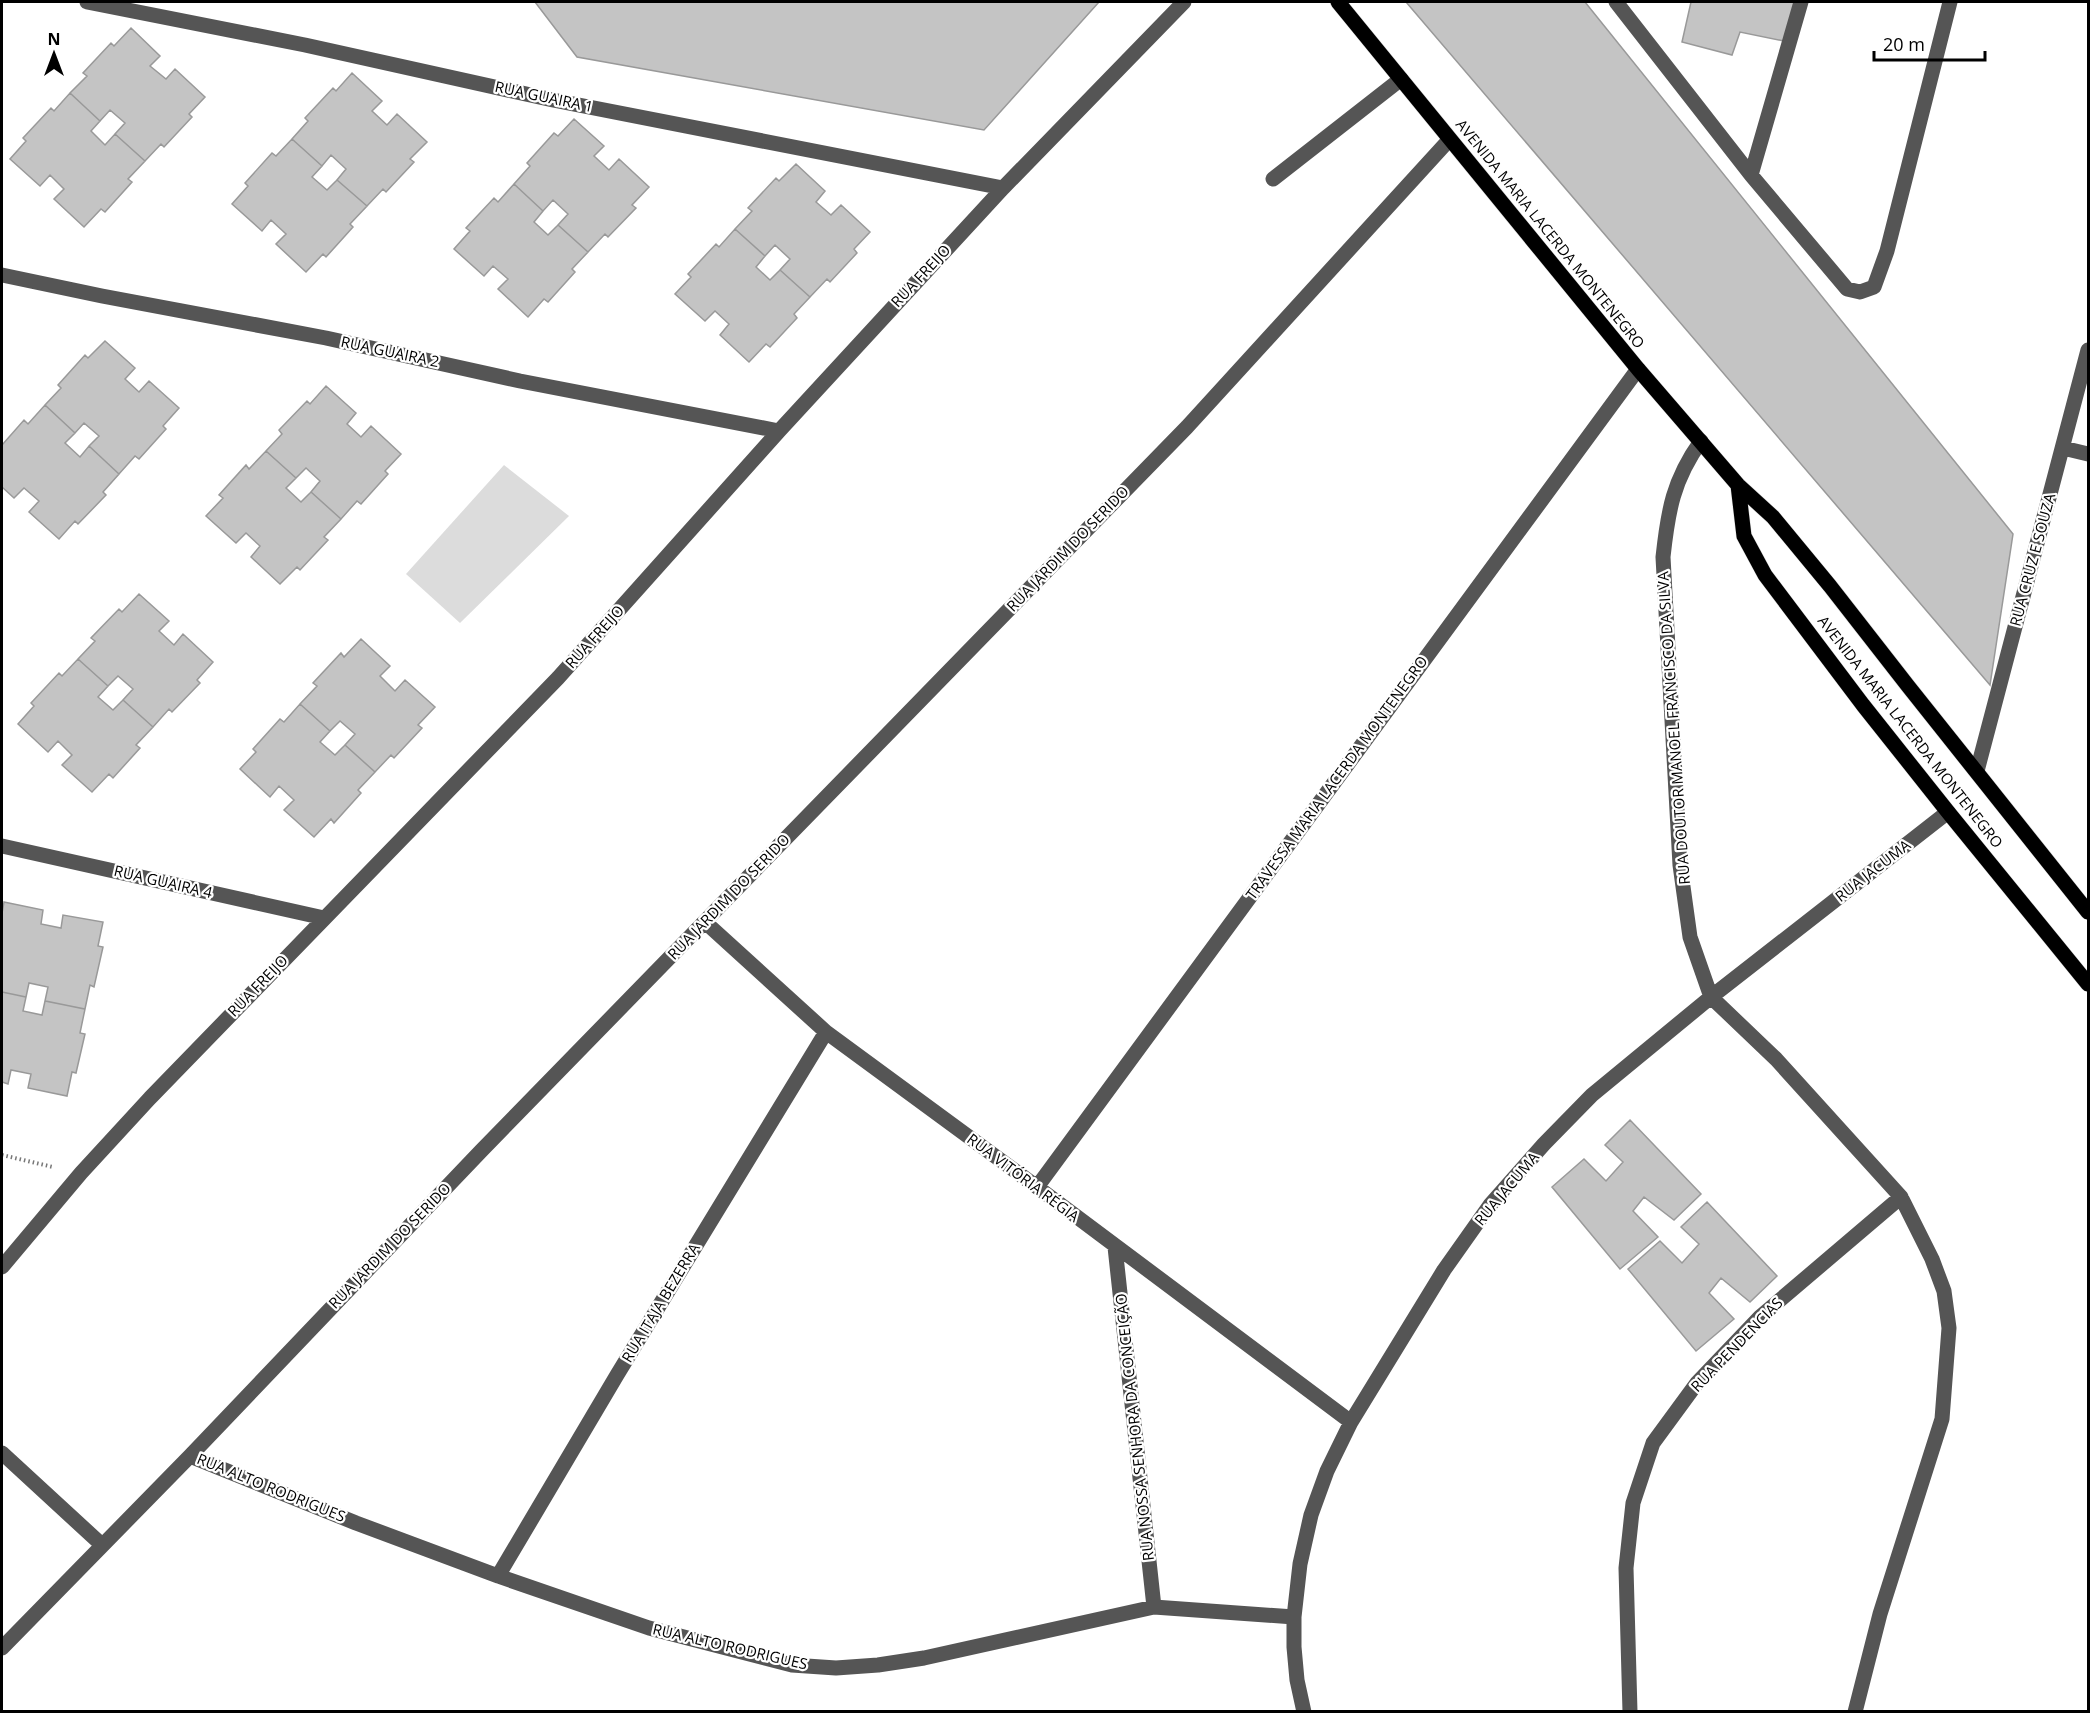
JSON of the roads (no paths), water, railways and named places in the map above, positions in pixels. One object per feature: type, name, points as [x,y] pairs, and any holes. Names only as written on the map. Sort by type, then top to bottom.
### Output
[{"type":"main road","name":"AVENIDA MARIA LACERDA MONTENEGRO","points":[[1338,2],[1638,369],[1738,485],[1780,525],[1830,585],[2088,912]]},
{"type":"main road","name":"AVENIDA MARIA LACERDA MONTENEGRO","points":[[1738,485],[1744,536],[1765,575],[1863,705],[2088,984]]},
{"type":"street","name":"RUA GUAIRA 1","points":[[87,2],[305,45],[553,100],[1003,188]]},
{"type":"street","name":"RUA FREIJO","points":[[2,1267],[81,1173],[150,1098],[558,678],[779,431],[1003,188],[1184,2]]},
{"type":"street","points":[[1616,2],[1751,175],[1847,289],[1860,292],[1874,287],[1887,251],[1950,2]]},
{"type":"street","points":[[1751,175],[1801,2]]},
{"type":"street","points":[[1273,179],[1401,79]]},
{"type":"street","name":"RUA JARDIM DO SERIDO","points":[[2,1648],[190,1456],[481,1151],[1187,427],[1449,140]]},
{"type":"street","name":"RUA GUAIRA 2","points":[[2,275],[327,338],[520,381],[779,431]]},
{"type":"street","name":"RUA CRUZ E SOUZA","points":[[1977,771],[2088,350]]},
{"type":"street","name":"TRAVESSA MARIA LACERDA MONTENEGRO","points":[[1037,1187],[1638,369]]},
{"type":"street","name":"RUA DOUTOR MANOEL FRANCISCO DA SILVA","points":[[1701,441],[1685,462],[1676,487],[1668,518],[1663,557],[1680,865],[1690,937],[1711,997],[1776,1059],[1901,1197],[1932,1259],[1944,1291],[1950,1328],[1942,1419],[1880,1614],[1855,1712]]},
{"type":"street","points":[[2062,448],[2088,454]]},
{"type":"street","name":"RUA JACUMA","points":[[1304,1712],[1297,1680],[1294,1617],[1300,1564],[1311,1515],[1327,1471],[1351,1422],[1444,1270],[1490,1205],[1544,1144],[1593,1095],[1711,997],[1948,812]]},
{"type":"street","name":"RUA GUAIRA 4","points":[[2,846],[324,918]]},
{"type":"street","name":"RUA VITÓRIA RÉGIA","points":[[705,922],[826,1032],[1351,1422]]},
{"type":"street","name":"RUA ITAJA BEZERRA","points":[[498,1576],[826,1032]]},
{"type":"street","name":"RUA PENDENCIAS","points":[[1630,1712],[1626,1568],[1633,1503],[1653,1443],[1697,1383],[1760,1317],[1901,1197]]},
{"type":"street","name":"RUA NOSSA SENHORA DA CONCEIÇÃO","points":[[1115,1247],[1154,1607]]},
{"type":"street","points":[[2,1453],[102,1545]]},
{"type":"street","name":"RUA ALTO RODRIGUES","points":[[190,1456],[356,1523],[498,1576],[649,1628],[792,1665],[836,1668],[879,1665],[924,1658],[1154,1607],[1294,1617]]}]
